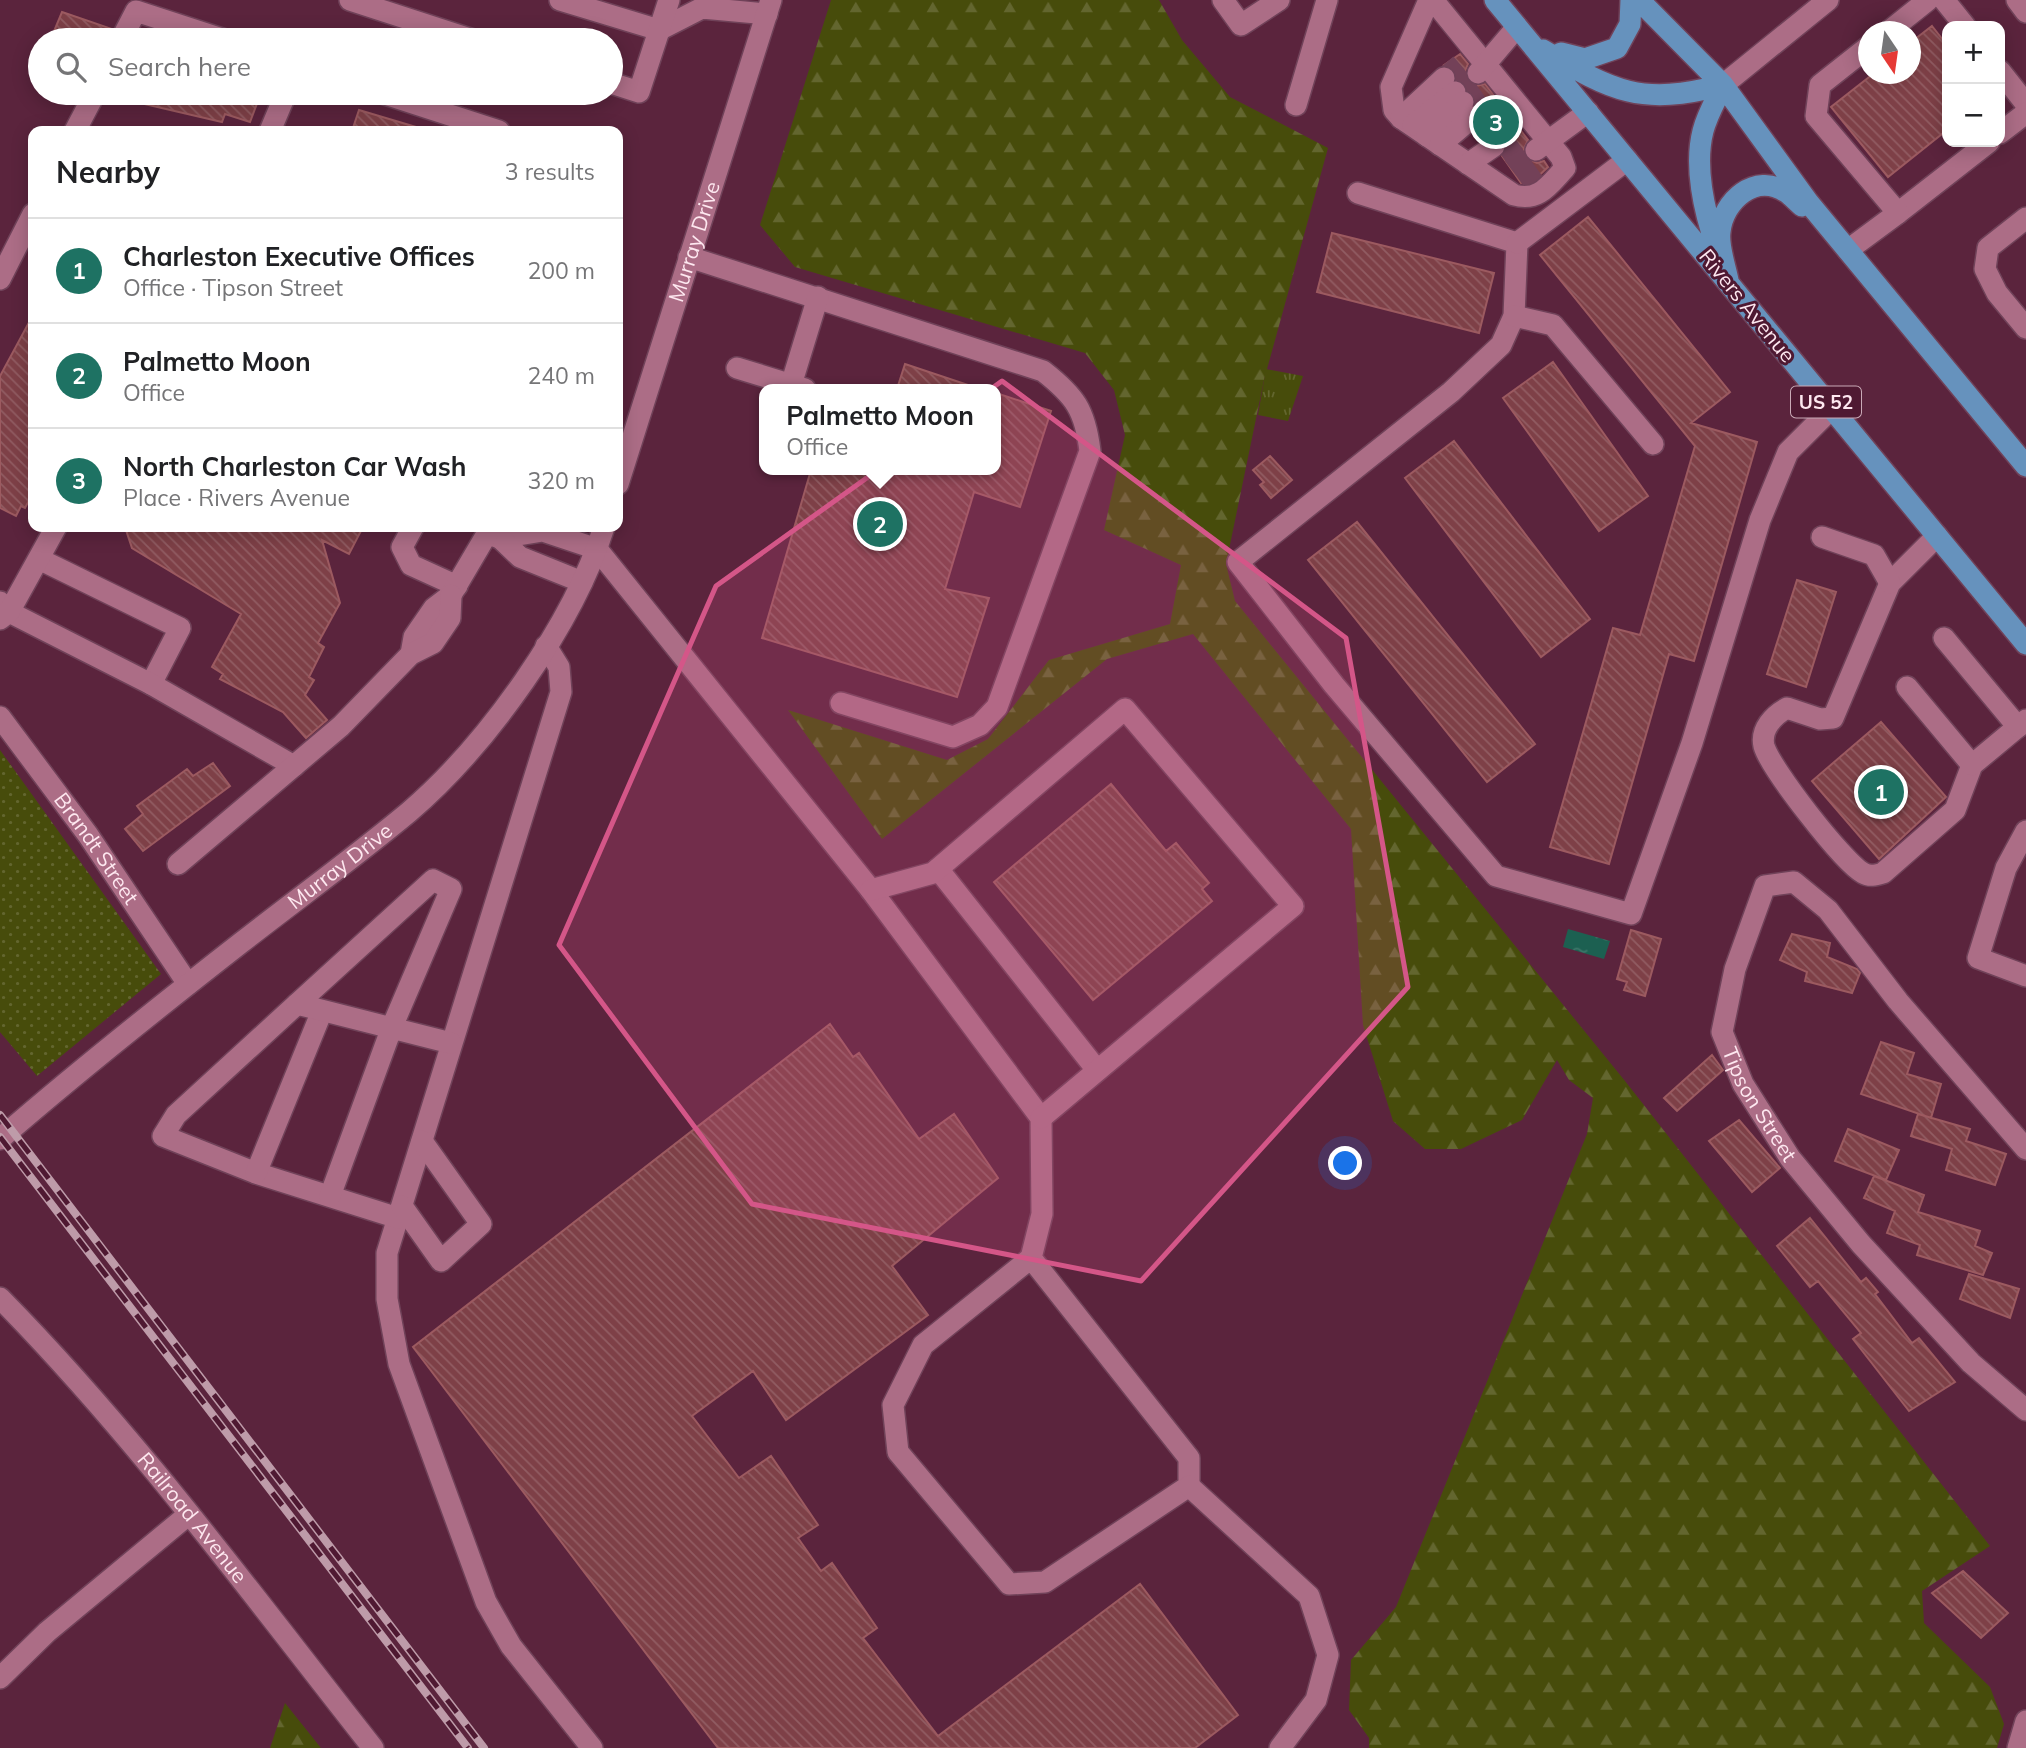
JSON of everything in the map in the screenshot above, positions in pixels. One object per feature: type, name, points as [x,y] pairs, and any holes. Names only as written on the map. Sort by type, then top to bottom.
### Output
[{"type":"main road","name":"Rivers Avenue","points":[[1495,0],[2026,644]]},
{"type":"main road","points":[[1524,34],[1585,59],[1603,55],[1617,47],[1625,37],[1630,24],[1631,0]]},
{"type":"main road","points":[[1639,0],[1723,85],[1842,243],[2026,466]]},
{"type":"main road","points":[[1524,34],[1600,84],[1634,93],[1666,97],[1723,85]]},
{"type":"main road","points":[[1723,85],[1703,130],[1700,161],[1708,223],[1729,283]]},
{"type":"main road","points":[[1729,283],[1719,234],[1725,210],[1735,198],[1749,189],[1764,186],[1784,191],[1842,243]]},
{"type":"street","points":[[350,0],[436,28]]},
{"type":"street","points":[[560,0],[659,30],[702,8],[769,7]]},
{"type":"street","points":[[623,87],[639,92],[669,0]]},
{"type":"street","points":[[1223,0],[1241,25],[1279,0]]},
{"type":"street","points":[[1296,106],[1326,0]]},
{"type":"street","points":[[1431,0],[1487,75],[1538,140],[1565,168],[1542,194],[1526,199],[1497,170],[1420,131],[1394,110],[1391,87],[1431,0]]},
{"type":"street","points":[[1723,85],[1828,0]]},
{"type":"street","points":[[1902,21],[1928,0]]},
{"type":"street","points":[[1944,0],[1961,21]]},
{"type":"street","points":[[2017,0],[2026,12]]},
{"type":"street","name":"Murray Drive","points":[[623,468],[769,7]]},
{"type":"street","points":[[127,28],[136,12],[187,28]]},
{"type":"street","points":[[1487,75],[1524,34]]},
{"type":"street","points":[[1858,55],[1820,85],[1816,116],[1898,213]]},
{"type":"street","points":[[2005,77],[2026,104]]},
{"type":"street","points":[[1420,131],[1459,97],[1420,131]]},
{"type":"street","points":[[78,126],[88,105]]},
{"type":"street","points":[[272,126],[281,105]]},
{"type":"street","points":[[420,105],[484,126]]},
{"type":"street","points":[[1538,140],[1588,112]]},
{"type":"street","points":[[2005,129],[2026,113]]},
{"type":"street","points":[[1842,243],[1898,213],[1983,147]]},
{"type":"street","points":[[1517,243],[1627,160]]},
{"type":"street","points":[[1358,193],[1517,243]]},
{"type":"street","points":[[2026,218],[1988,248],[1985,269],[1997,293],[2026,328]]},
{"type":"street","points":[[0,279],[28,224]]},
{"type":"street","points":[[1517,243],[1514,316],[1501,345],[1451,392],[1237,562],[1334,685],[1496,876],[1631,914],[1692,743],[1760,520],[1788,452],[1832,408]]},
{"type":"street","points":[[689,257],[1043,371],[1079,405],[1087,429],[1090,451],[997,708],[980,724],[953,737],[841,703]]},
{"type":"street","points":[[799,384],[818,297]]},
{"type":"street","points":[[1514,316],[1553,325],[1653,444]]},
{"type":"street","points":[[737,368],[788,384]]},
{"type":"street","points":[[53,532],[3,611],[151,684],[294,766]]},
{"type":"street","points":[[410,532],[402,547],[411,565],[454,590]]},
{"type":"street","points":[[493,533],[518,532]]},
{"type":"street","points":[[546,532],[597,550],[871,890],[1041,1118],[1042,1214],[1031,1258],[923,1345],[893,1405],[898,1452],[1009,1584],[1045,1582],[1189,1486]]},
{"type":"street","name":"Murray Drive","points":[[0,1139],[188,984],[410,811],[481,736],[547,646],[582,582],[602,532]]},
{"type":"street","points":[[178,864],[341,726],[411,654],[414,637],[434,625],[434,608],[454,590],[493,533]]},
{"type":"street","points":[[493,533],[520,557],[582,582]]},
{"type":"street","points":[[1937,536],[1890,583],[1833,718],[1820,719],[1787,708],[1776,714],[1765,730],[1763,745],[1776,769],[1847,861],[1865,875],[1883,873],[1955,810],[1972,765],[2022,724],[1944,638]]},
{"type":"street","points":[[1822,537],[1874,555],[1890,583]]},
{"type":"street","points":[[38,559],[180,628],[151,684]]},
{"type":"street","points":[[547,646],[559,667],[561,692],[387,1253],[387,1299],[399,1364],[486,1602],[510,1646],[592,1748]]},
{"type":"street","points":[[1907,687],[1972,765]]},
{"type":"street","points":[[871,890],[933,873],[1125,709],[1293,906],[1041,1118]]},
{"type":"street","name":"Brandt Street","points":[[0,717],[88,835],[188,984]]},
{"type":"street","points":[[2026,831],[2006,868],[1978,958],[2026,976]]},
{"type":"street","points":[[938,869],[1097,1070]]},
{"type":"street","points":[[330,1196],[392,1027],[451,889],[433,880],[176,1115],[163,1136],[256,1173],[330,1196],[400,1212],[441,1261],[481,1224],[422,1141]]},
{"type":"street","name":"Tipson Street","points":[[2026,1149],[1898,1001],[1828,910],[1794,882],[1765,886],[1735,969],[1722,1032],[1743,1084],[1790,1158],[1861,1244],[1971,1363],[2026,1410]]},
{"type":"street","points":[[297,1004],[451,1044]]},
{"type":"street","points":[[256,1173],[322,1011]]},
{"type":"street","points":[[1031,1258],[1189,1458],[1189,1486],[1309,1596],[1328,1655],[1316,1700],[1280,1748]]},
{"type":"street","name":"Railroad Avenue","points":[[0,1298],[38,1337],[188,1515],[373,1748]]},
{"type":"street","points":[[0,1678],[47,1632],[188,1515]]},
{"type":"street","points":[[2018,1748],[2026,1721]]},
{"type":"highlighted area","points":[[1002,381],[1346,638],[1408,987],[1141,1281],[752,1204],[559,945],[716,586]]},
{"type":"green space","points":[[831,0],[1159,0],[1182,40],[1230,97],[1328,148],[1264,380],[1226,564],[1235,601],[1625,1081],[1990,1546],[1922,1591],[1924,1623],[1990,1687],[2004,1724],[1997,1748],[1369,1748],[1369,1738],[1349,1710],[1351,1660],[1396,1607],[1587,1134],[1593,1098],[1569,1080],[1557,1060],[1522,1120],[1461,1149],[1425,1149],[1393,1121],[1363,1025],[1351,829],[1193,634],[1107,659],[882,839],[788,710],[947,760],[988,739],[1049,660],[1170,624],[1181,565],[1104,530],[1125,435],[1114,390],[1085,353],[795,267],[760,225]]},
{"type":"green space","points":[[1266,369],[1303,376],[1288,421],[1258,415]]},
{"type":"green space","points":[[0,750],[161,974],[37,1076],[0,1032]]},
{"type":"green space","points":[[285,1703],[321,1748],[270,1748]]},
{"type":"water","points":[[1568,929],[1610,941],[1604,959],[1563,947]]},
{"type":"building","points":[[62,12],[109,28],[55,28]]},
{"type":"building","points":[[1932,26],[1942,39],[1942,134],[1888,177],[1831,107],[1860,84],[1921,84],[1921,34]]},
{"type":"building","points":[[1460,54],[1468,64],[1465,71],[1469,82],[1476,86],[1485,84],[1528,140],[1523,151],[1526,158],[1537,163],[1544,161],[1548,167],[1532,182],[1521,183],[1502,156],[1507,146],[1505,139],[1499,134],[1487,135],[1481,127],[1486,121],[1483,109],[1476,104],[1476,98],[1465,83],[1457,79],[1454,70],[1444,65]]},
{"type":"building","points":[[149,105],[256,105],[250,122],[225,114],[222,122]]},
{"type":"building","points":[[359,110],[413,126],[354,126]]},
{"type":"building","points":[[1588,217],[1730,392],[1691,423],[1757,442],[1694,661],[1669,654],[1609,864],[1550,847],[1613,628],[1640,635],[1695,446],[1540,255]]},
{"type":"building","points":[[1332,233],[1494,273],[1479,333],[1317,292]]},
{"type":"building","points":[[28,324],[28,502],[25,508],[21,506],[16,516],[0,508],[0,376]]},
{"type":"building","points":[[1553,362],[1648,496],[1599,531],[1503,398]]},
{"type":"building","points":[[905,364],[965,384],[899,384]]},
{"type":"building","points":[[1001,395],[1051,411],[1020,507],[974,492],[945,589],[989,598],[957,697],[762,638],[810,475],[1001,475]]},
{"type":"building","points":[[1454,441],[1590,619],[1541,657],[1405,478]]},
{"type":"building","points":[[1270,456],[1292,480],[1271,498],[1260,485],[1264,482],[1253,470]]},
{"type":"building","points":[[1357,522],[1535,744],[1487,782],[1308,560]]},
{"type":"building","points":[[127,532],[360,532],[349,554],[322,540],[340,603],[318,643],[324,647],[309,677],[314,680],[305,695],[327,720],[306,738],[283,712],[220,679],[223,674],[212,667],[241,614],[132,548]]},
{"type":"building","points":[[1797,580],[1836,592],[1806,687],[1767,674]]},
{"type":"building","points":[[1881,722],[1946,797],[1879,859],[1812,781]]},
{"type":"building","points":[[213,763],[230,786],[143,851],[125,829],[143,814],[137,806],[187,769],[193,776]]},
{"type":"building","points":[[1111,784],[1166,851],[1176,843],[1209,883],[1202,889],[1212,901],[1093,1000],[994,882]]},
{"type":"building","points":[[1631,930],[1661,939],[1645,996],[1624,990],[1627,982],[1617,979]]},
{"type":"building","points":[[1792,934],[1830,943],[1827,957],[1857,969],[1860,973],[1852,993],[1805,981],[1807,972],[1780,960]]},
{"type":"building","points":[[830,1024],[853,1057],[859,1053],[919,1139],[954,1114],[998,1178],[892,1266],[928,1315],[786,1420],[753,1371],[692,1416],[739,1478],[771,1456],[818,1525],[798,1538],[821,1571],[832,1563],[877,1628],[863,1638],[938,1736],[1140,1584],[1238,1715],[1195,1748],[718,1748],[413,1347]]},
{"type":"building","points":[[1881,1042],[1914,1053],[1907,1074],[1941,1084],[1931,1118],[1861,1094]]},
{"type":"building","points":[[1712,1055],[1723,1070],[1677,1111],[1664,1098]]},
{"type":"building","points":[[1918,1114],[1970,1129],[1966,1141],[2006,1154],[1995,1185],[1946,1170],[1952,1149],[1911,1136]]},
{"type":"building","points":[[1739,1120],[1780,1168],[1752,1192],[1709,1141]]},
{"type":"building","points":[[1848,1129],[1899,1150],[1886,1180],[1835,1161]]},
{"type":"building","points":[[1874,1176],[1924,1195],[1918,1212],[1980,1231],[1975,1246],[1992,1253],[1983,1275],[1917,1255],[1920,1245],[1887,1233],[1895,1211],[1864,1198]]},
{"type":"building","points":[[1810,1218],[1861,1282],[1866,1278],[1878,1292],[1875,1294],[1912,1343],[1919,1338],[1955,1382],[1909,1411],[1853,1339],[1861,1333],[1818,1281],[1810,1287],[1777,1246]]},
{"type":"building","points":[[1969,1274],[2019,1289],[2010,1318],[1960,1299]]},
{"type":"building","points":[[1963,1571],[2008,1613],[1981,1638],[1932,1593]]},
{"type":"tunnel","points":[[1444,78],[1468,58]]},
{"type":"tunnel","points":[[1455,92],[1478,73]]},
{"type":"tunnel","points":[[1463,102],[1487,85]]},
{"type":"tunnel","points":[[1473,117],[1498,100]]},
{"type":"tunnel","points":[[1501,155],[1526,137]]},
{"type":"tunnel","points":[[1511,169],[1536,150]]},
{"type":"tunnel","points":[[1520,181],[1545,163]]},
{"type":"railway","points":[[0,1115],[484,1748]]},
{"type":"railway","points":[[0,1137],[468,1748]]},
{"type":"place","name":"North Charleston Car Wash","points":[[1496,122]]},
{"type":"place","name":"Palmetto Moon","points":[[880,524]]},
{"type":"place","name":"Charleston Executive Offices","points":[[1881,792]]}]
